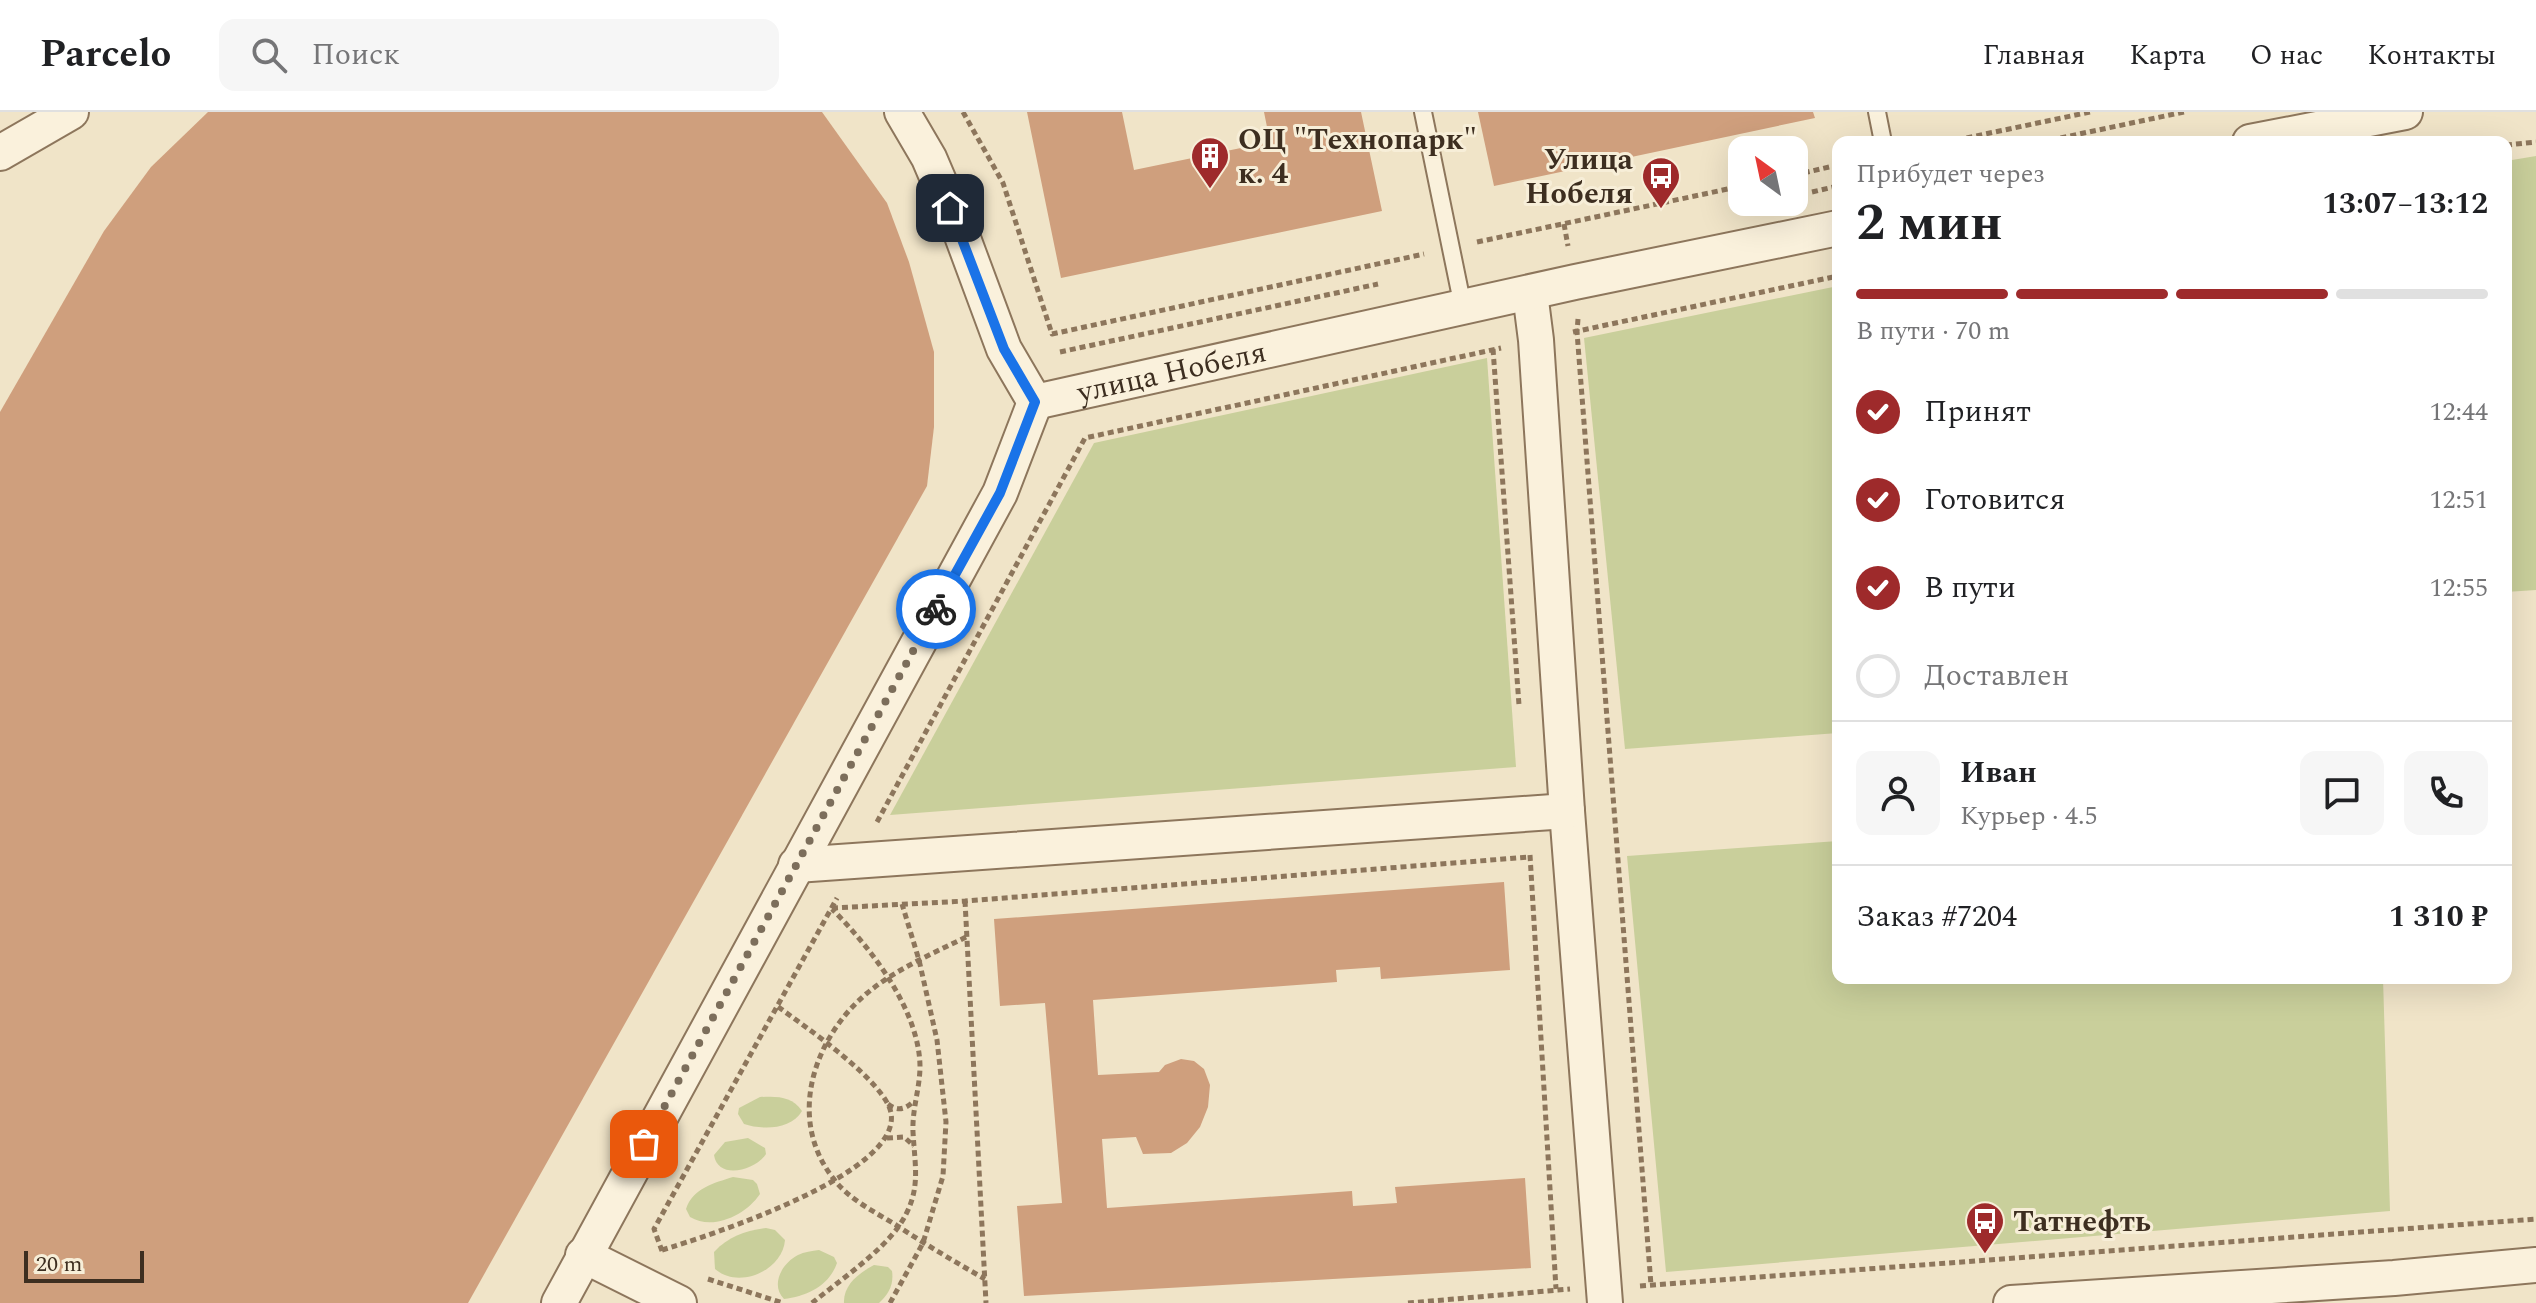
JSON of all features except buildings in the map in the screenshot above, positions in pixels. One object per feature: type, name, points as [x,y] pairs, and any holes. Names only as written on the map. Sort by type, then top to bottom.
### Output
[{"type":"street","points":[[0,153],[71,112]]},
{"type":"street","points":[[559,1303],[1000,493],[1035,402],[1004,349],[929,158],[902,112]]},
{"type":"street","points":[[2272,136],[2336,118],[2405,112]]},
{"type":"street","name":"улица Нобеля","points":[[1035,402],[1832,229]]},
{"type":"street","points":[[1530,293],[1536,340],[1567,811],[1605,1296]]},
{"type":"street","points":[[796,865],[1567,811]]},
{"type":"street","points":[[583,1255],[679,1303]]},
{"type":"street","points":[[2011,1303],[2395,1290],[2536,1265]]},
{"type":"lane","points":[[1423,112],[1463,307]]},
{"type":"lane","points":[[1877,112],[1882,136]]},
{"type":"path","points":[[963,112],[1003,183],[1052,334],[1728,189]]},
{"type":"path","points":[[1976,136],[2090,112]]},
{"type":"path","points":[[2070,136],[2184,112]]},
{"type":"path","points":[[2512,144],[2536,142]]},
{"type":"path","points":[[1808,172],[1832,166]]},
{"type":"path","points":[[1808,193],[1832,187]]},
{"type":"path","points":[[674,1258],[661,1250],[654,1229],[1085,438],[1832,277]]},
{"type":"path","points":[[1579,309],[1577,332],[1651,1285]]},
{"type":"path","points":[[831,908],[965,901],[1530,857]]},
{"type":"path","points":[[965,901],[986,1303]]},
{"type":"path","points":[[890,1303],[923,1243],[943,1176],[946,1122],[937,1040],[919,960],[902,904]]},
{"type":"path","points":[[812,1303],[861,1264],[898,1227],[915,1193],[913,1133],[920,1079],[917,1043],[899,995],[863,940],[831,908]]},
{"type":"path","points":[[966,937],[888,978],[865,995],[843,1018],[816,1064],[809,1092],[809,1121],[817,1153],[834,1181],[866,1207],[985,1279]]},
{"type":"path","points":[[661,1250],[716,1234],[834,1181],[863,1163],[887,1138],[891,1114],[887,1103],[873,1085],[841,1054],[777,1006]]},
{"type":"path","points":[[887,1103],[905,1109],[915,1100]]},
{"type":"path","points":[[887,1138],[904,1137],[915,1147]]},
{"type":"path","points":[[1408,1303],[1556,1289],[1605,1296],[1651,1285],[2536,1219]]},
{"type":"path","points":[[701,1274],[714,1282],[783,1303]]},
{"type":"green space","points":[[2536,156],[2536,590],[2512,592],[2512,160]]},
{"type":"green space","points":[[1832,287],[1832,733],[1625,749],[1584,338]]},
{"type":"green space","points":[[1487,358],[1516,767],[890,815],[1094,443]]},
{"type":"green space","points":[[1832,841],[1832,984],[2383,984],[2390,1211],[1666,1272],[1627,856]]},
{"type":"green space","points":[[760,1097],[789,1100],[802,1111],[791,1122],[776,1127],[744,1124],[738,1114],[739,1108]]},
{"type":"green space","points":[[748,1138],[765,1148],[766,1154],[761,1160],[738,1170],[722,1168],[717,1163],[714,1155],[725,1142]]},
{"type":"green space","points":[[733,1177],[753,1180],[757,1184],[760,1194],[754,1202],[728,1219],[709,1222],[690,1217],[686,1209],[694,1196],[705,1187]]},
{"type":"green space","points":[[766,1228],[775,1230],[785,1240],[777,1260],[768,1268],[758,1274],[736,1278],[715,1269],[714,1252],[720,1246],[738,1235]]},
{"type":"green space","points":[[819,1250],[834,1257],[837,1263],[829,1278],[809,1292],[784,1299],[778,1287],[783,1269],[798,1255]]},
{"type":"green space","points":[[874,1265],[888,1267],[892,1271],[886,1296],[879,1303],[844,1303],[849,1285]]},
{"type":"way so far","points":[[644,1144],[936,609]]},
{"type":"place","name":"ОЦ \"Технопарк\" к. 4","points":[[1210,190]]},
{"type":"place","name":"Улица Нобеля","points":[[1661,210]]},
{"type":"place","name":"Татнефть","points":[[1985,1255]]},
{"type":"route","points":[[936,609],[1000,493],[1035,402],[1004,349],[950,208]]}]
